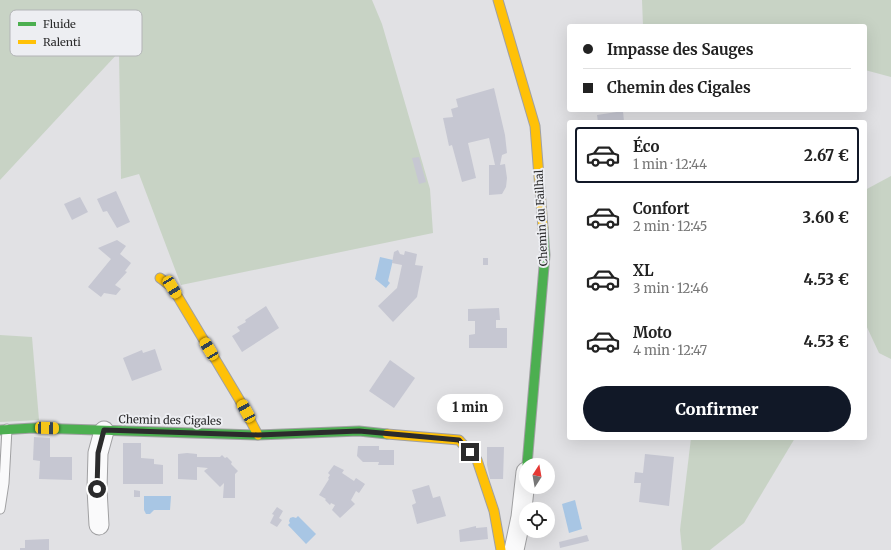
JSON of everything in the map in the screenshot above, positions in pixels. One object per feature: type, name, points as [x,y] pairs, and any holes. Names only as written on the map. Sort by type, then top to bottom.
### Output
[{"type":"street","name":"Chemin du Failhal","points":[[498,0],[535,126],[545,255],[528,458]]},
{"type":"street","points":[[160,278],[172,287],[239,399],[258,435]]},
{"type":"street","name":"Chemin des Cigales","points":[[4,430],[33,428],[258,435],[359,431],[459,440],[477,460],[494,511],[501,550]]},
{"type":"street","points":[[99,525],[97,489],[98,453],[104,430]]},
{"type":"street","points":[[514,550],[521,517],[524,494]]},
{"type":"lane","points":[[0,509],[4,483],[4,430]]},
{"type":"green space","points":[[0,0],[372,0],[382,24],[430,189],[433,233],[181,285],[139,174],[121,179],[119,56],[142,56],[142,10],[10,10],[10,56],[115,56],[0,180]]},
{"type":"green space","points":[[642,0],[891,0],[891,77],[867,71],[867,24],[643,24]]},
{"type":"green space","points":[[891,176],[891,359],[879,353],[867,327],[867,189]]},
{"type":"green space","points":[[0,335],[32,337],[39,420],[0,422]]},
{"type":"green space","points":[[691,440],[794,440],[744,523],[710,550],[682,550],[680,530]]},
{"type":"water","points":[[380,257],[393,260],[388,281],[390,283],[386,288],[375,279]]},
{"type":"water","points":[[144,496],[171,496],[170,510],[154,510],[150,514],[146,514],[144,510]]},
{"type":"water","points":[[575,500],[582,529],[569,533],[562,504]]},
{"type":"water","points":[[298,516],[316,534],[306,544],[288,525],[290,523],[290,518],[296,518]]},
{"type":"building","points":[[494,88],[505,135],[507,153],[502,155],[500,165],[505,164],[507,178],[506,187],[502,194],[489,195],[489,165],[495,165],[489,138],[468,143],[476,178],[462,182],[452,145],[449,146],[443,118],[453,117],[451,109],[458,107],[456,99]]},
{"type":"building","points":[[623,112],[624,120],[598,120],[597,115]]},
{"type":"building","points":[[419,157],[426,182],[419,184],[412,158]]},
{"type":"building","points":[[116,191],[130,222],[117,228],[107,211],[103,212],[97,199]]},
{"type":"building","points":[[80,197],[88,212],[72,220],[64,204]]},
{"type":"building","points":[[117,240],[126,246],[120,254],[131,263],[125,271],[127,272],[115,285],[121,289],[116,295],[104,293],[101,297],[88,287],[111,259],[98,248]]},
{"type":"building","points":[[398,250],[400,254],[404,255],[405,251],[417,254],[415,265],[423,266],[417,297],[393,322],[378,306],[397,288],[402,265],[392,263],[394,252]]},
{"type":"building","points":[[483,258],[488,258],[488,265],[483,265]]},
{"type":"building","points":[[266,306],[279,328],[242,352],[232,336],[240,331],[237,327],[246,322],[245,320]]},
{"type":"building","points":[[499,308],[500,320],[496,320],[496,328],[507,328],[507,348],[469,348],[469,335],[475,334],[475,321],[468,321],[468,309]]},
{"type":"building","points":[[155,349],[162,370],[132,381],[123,358],[142,350],[143,353]]},
{"type":"building","points":[[390,360],[415,378],[394,408],[369,391]]},
{"type":"building","points":[[34,437],[50,438],[50,457],[72,457],[72,480],[39,479],[40,461],[33,460]]},
{"type":"building","points":[[123,443],[141,443],[141,458],[154,459],[154,464],[163,465],[163,484],[123,484]]},
{"type":"building","points":[[358,446],[379,446],[379,450],[394,450],[394,465],[378,465],[379,462],[363,462],[357,456]]},
{"type":"building","points":[[487,447],[504,447],[503,479],[490,479],[487,465]]},
{"type":"building","points":[[178,454],[197,454],[197,457],[220,457],[222,455],[225,458],[227,457],[238,471],[235,474],[235,498],[223,498],[224,483],[220,487],[204,471],[208,468],[197,467],[197,480],[178,479]]},
{"type":"building","points":[[645,454],[674,457],[669,506],[639,502],[641,483],[634,483],[635,472],[643,473]]},
{"type":"building","points":[[334,465],[344,470],[342,473],[354,481],[356,478],[365,484],[359,493],[356,491],[351,500],[355,504],[340,518],[332,510],[335,505],[331,503],[330,505],[325,500],[326,499],[319,495],[329,479],[328,478],[330,475],[328,473]]},
{"type":"building","points":[[429,485],[433,498],[440,496],[446,516],[417,524],[412,505],[416,503],[412,490]]},
{"type":"building","points":[[134,490],[140,491],[140,497],[134,497]]},
{"type":"building","points":[[277,507],[283,511],[279,518],[282,520],[277,527],[270,523],[274,515],[272,514]]},
{"type":"building","points":[[476,526],[476,528],[487,527],[488,539],[460,542],[459,530]]},
{"type":"building","points":[[587,535],[589,541],[560,548],[559,542]]},
{"type":"building","points":[[49,539],[49,550],[20,550],[20,548],[25,548],[25,540]]},
{"type":"traffic: fast","points":[[528,458],[545,255],[543,228]]},
{"type":"traffic: fast","points":[[0,430],[33,428],[258,435],[359,431],[387,434]]},
{"type":"traffic: slow","points":[[498,0],[535,126],[543,228]]},
{"type":"traffic: slow","points":[[160,278],[172,287],[239,399],[258,435]]},
{"type":"traffic: slow","points":[[387,434],[459,440],[477,460],[494,511],[501,550]]},
{"type":"route","points":[[97,489],[98,453],[104,430],[258,435],[359,431],[459,440],[470,452]]}]
